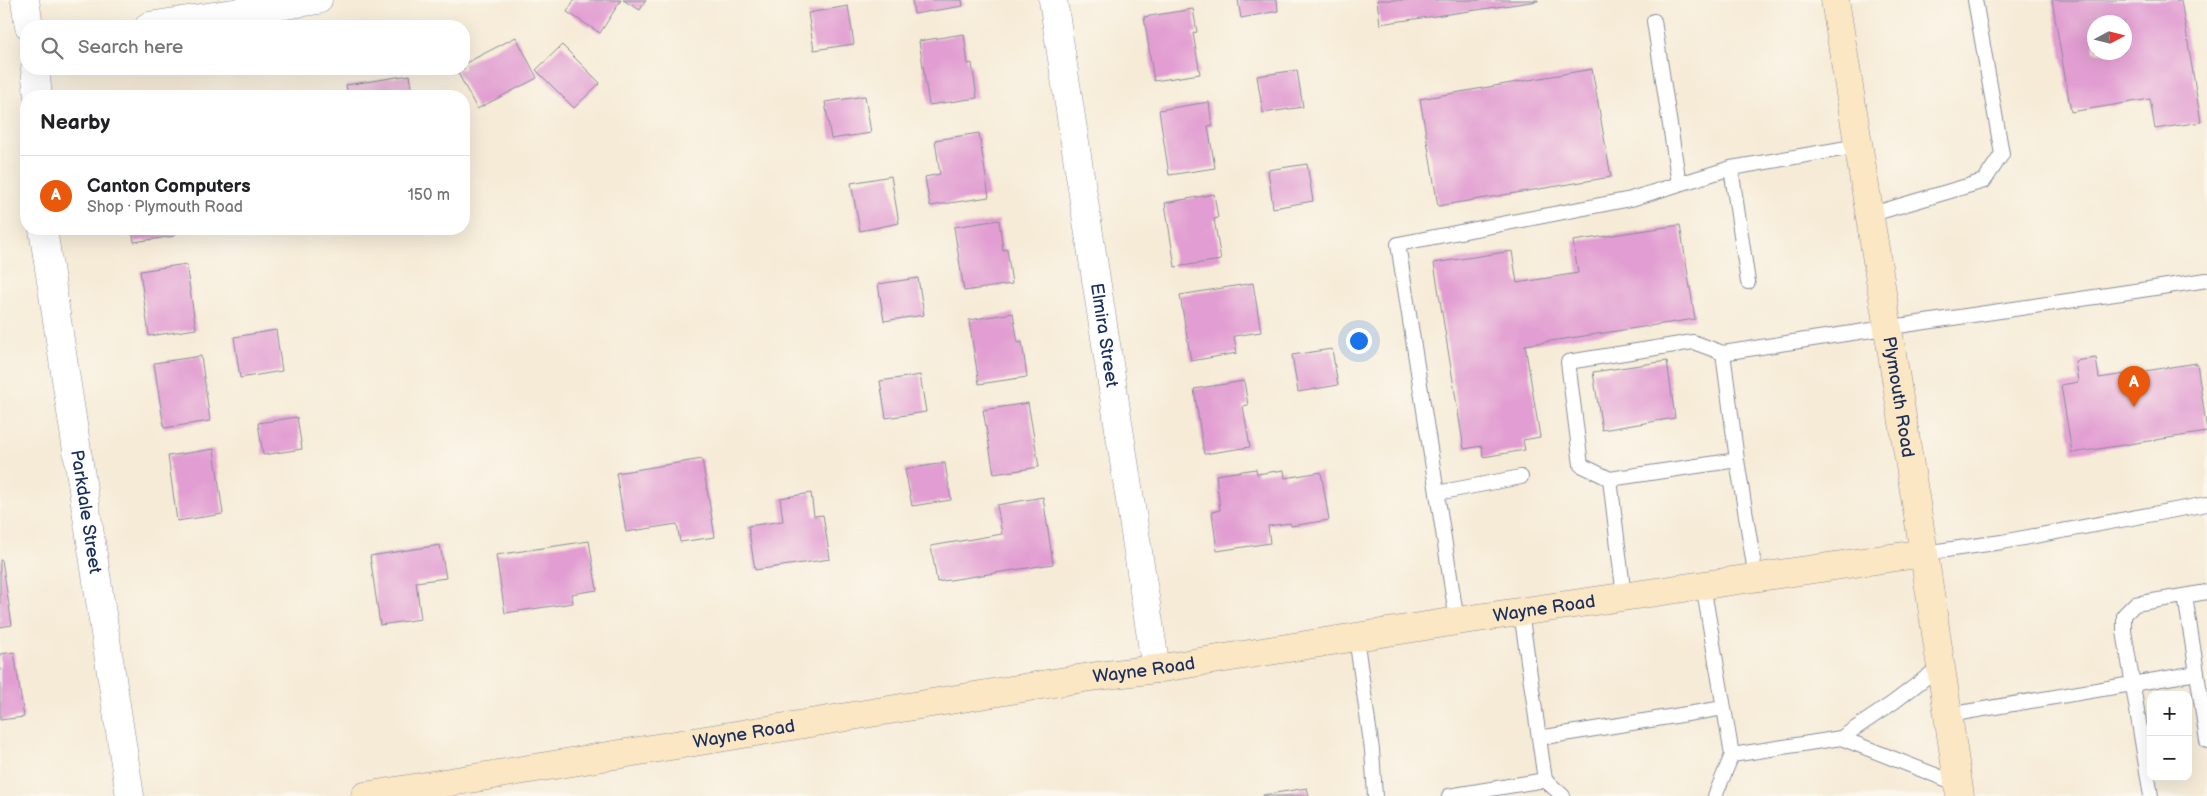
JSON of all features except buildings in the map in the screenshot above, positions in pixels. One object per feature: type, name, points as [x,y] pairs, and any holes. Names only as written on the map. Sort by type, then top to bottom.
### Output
[{"type":"main road","name":"Plymouth Road","points":[[1835,0],[1924,553],[1959,790]]},
{"type":"main road","name":"Wayne Road","points":[[365,796],[462,782],[1090,677],[1156,669],[1457,621],[1924,553]]},
{"type":"street","points":[[25,0],[28,20]]},
{"type":"street","points":[[187,20],[318,0]]},
{"type":"street","name":"Elmira Street","points":[[1053,0],[1156,669]]},
{"type":"street","points":[[36,75],[37,90]]},
{"type":"street","name":"Parkdale Street","points":[[44,235],[130,796]]},
{"type":"lane","points":[[1869,215],[1984,182],[2002,154],[1975,0]]},
{"type":"lane","points":[[1654,20],[1679,184]]},
{"type":"lane","points":[[1457,621],[1398,244],[1631,199],[1730,168],[1859,146]]},
{"type":"lane","points":[[1730,168],[1748,282]]},
{"type":"lane","points":[[1737,460],[1610,479],[1581,465],[1568,362],[1693,342],[1724,353],[1887,326],[1968,317],[2207,280]]},
{"type":"lane","points":[[1724,353],[1737,460],[1756,578]]},
{"type":"lane","points":[[1437,493],[1522,477]]},
{"type":"lane","points":[[1610,479],[1624,597]]},
{"type":"lane","points":[[1924,553],[2002,542],[2207,504]]},
{"type":"lane","points":[[1703,586],[1732,755],[1715,796]]},
{"type":"lane","points":[[2151,796],[2124,631],[2124,614],[2135,604],[2207,592]]},
{"type":"lane","points":[[2185,596],[2207,741]]},
{"type":"lane","points":[[1521,612],[1545,780],[1563,796]]},
{"type":"lane","points":[[1356,637],[1372,750],[1375,796]]},
{"type":"lane","points":[[1732,755],[1841,738],[1894,702],[1941,666]]},
{"type":"lane","points":[[1948,715],[2197,673]]},
{"type":"lane","points":[[1539,738],[1724,708]]},
{"type":"lane","points":[[1841,738],[1959,790]]},
{"type":"lane","points":[[1449,796],[1545,780]]},
{"type":"place","name":"Canton Computers","points":[[2134,407]]}]
